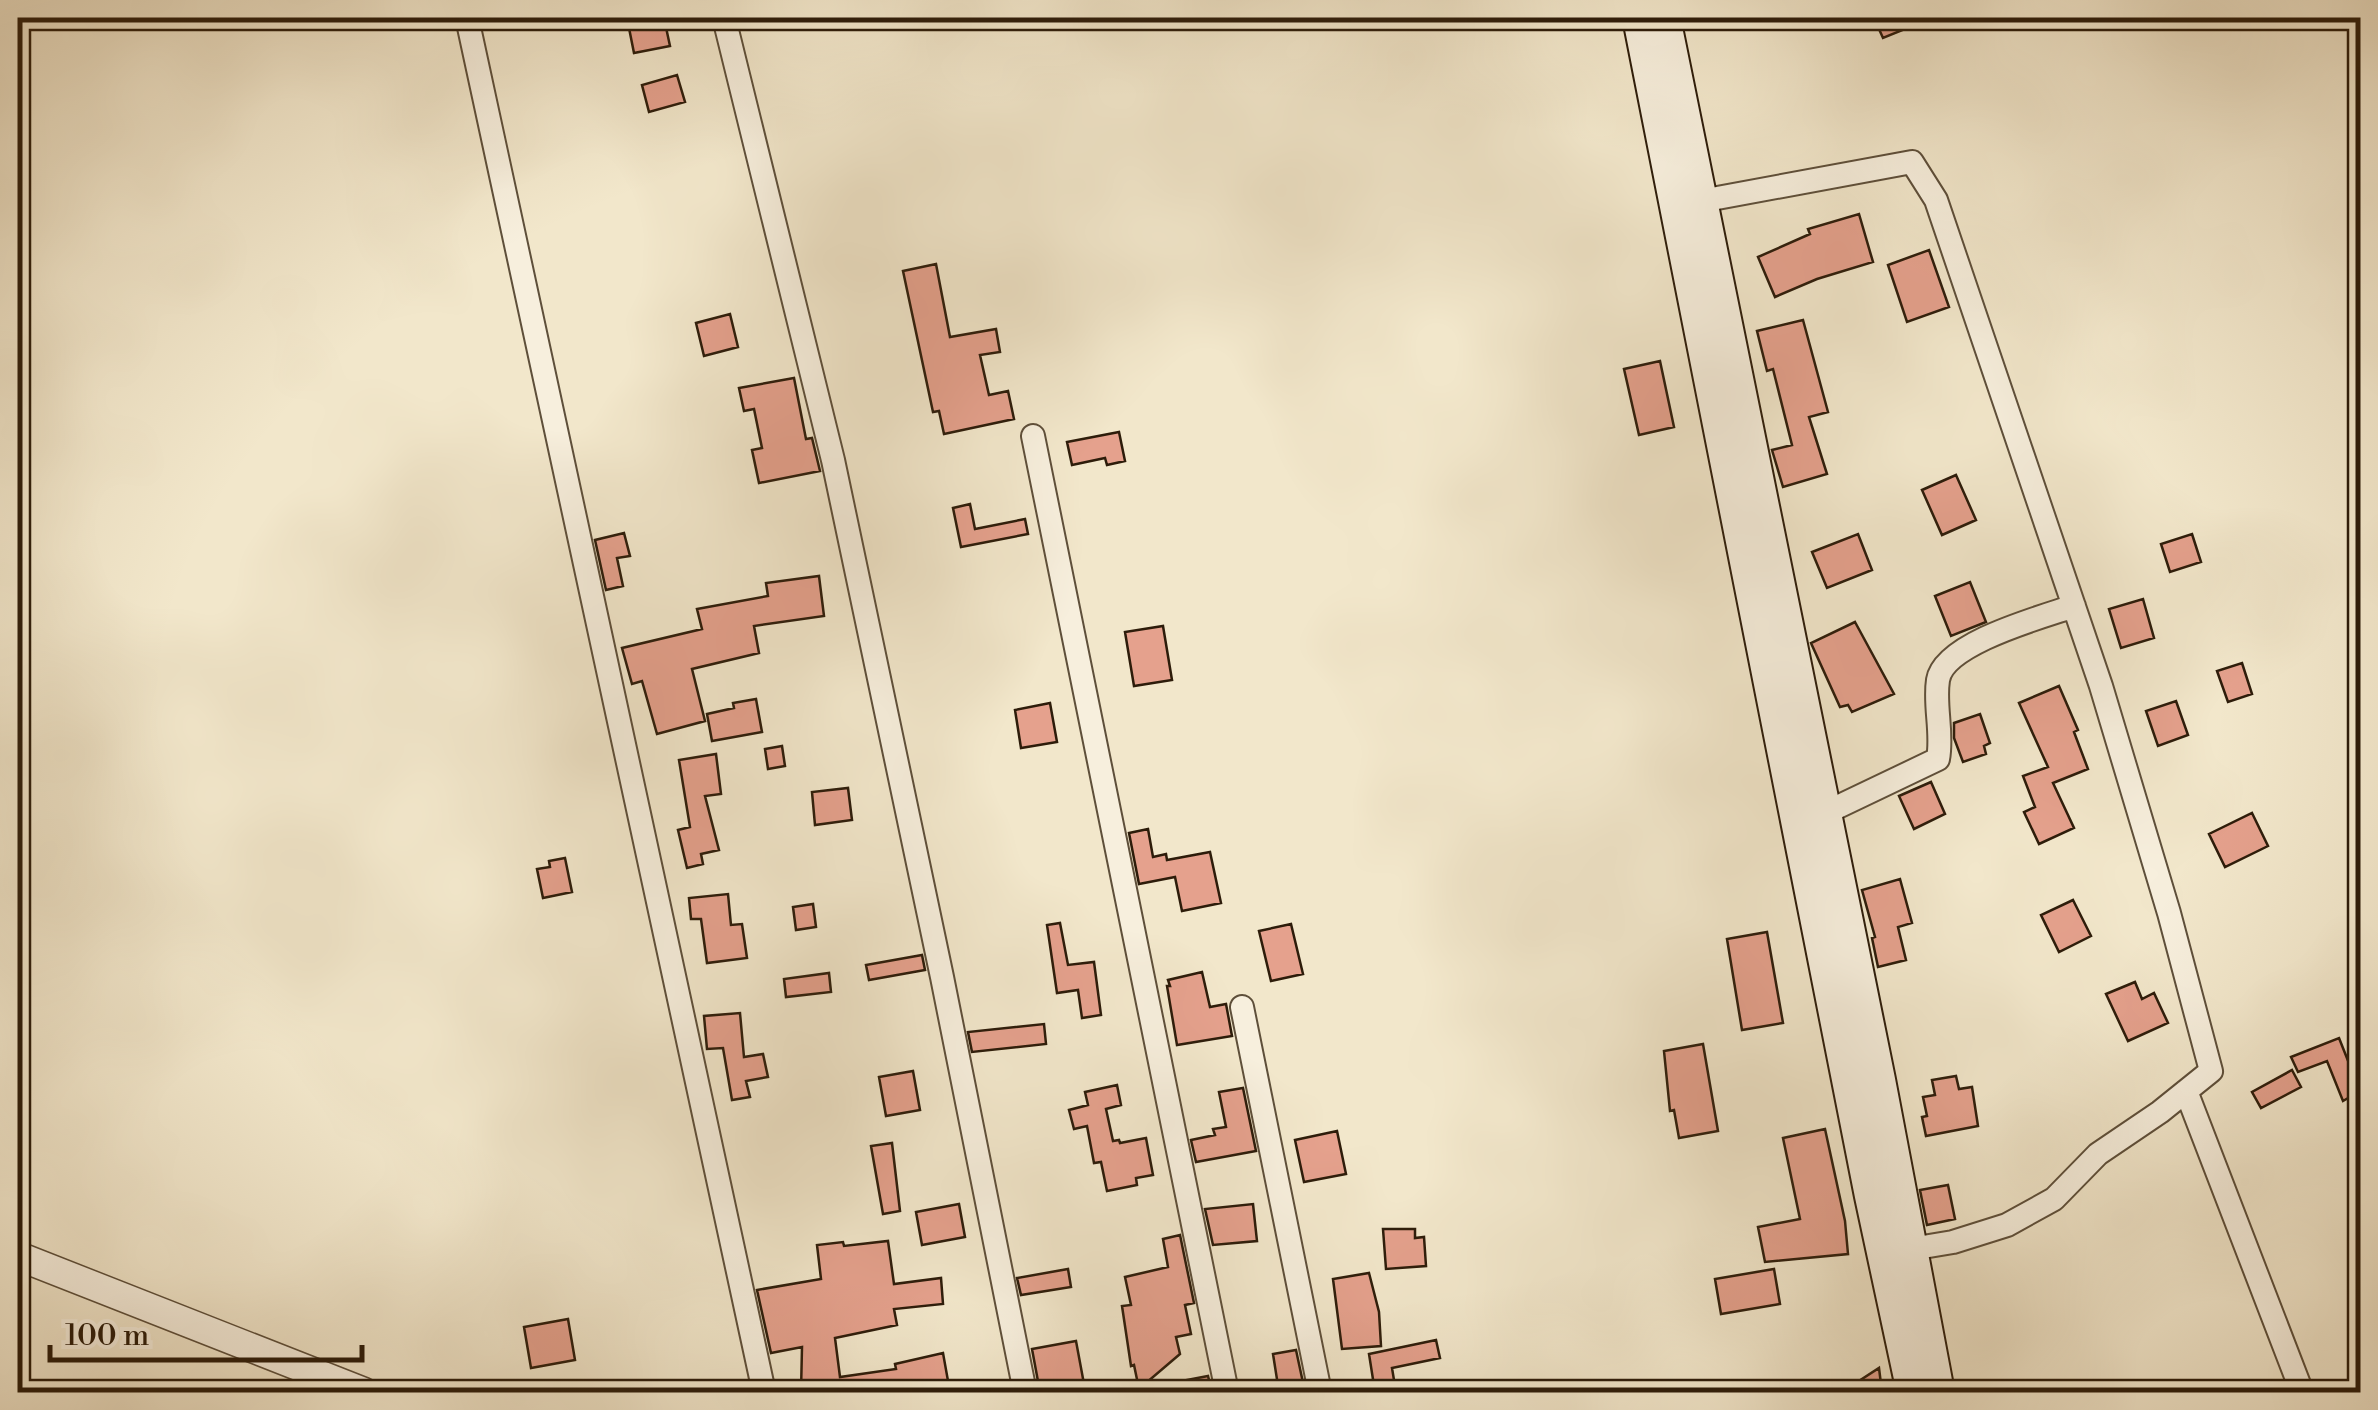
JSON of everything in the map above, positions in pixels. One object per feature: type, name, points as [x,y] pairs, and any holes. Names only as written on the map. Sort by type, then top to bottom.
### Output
[{"type":"main road","points":[[1639,18],[1689,182],[1825,813],[1896,1251],[1913,1392]]},
{"type":"main road","points":[[1664,18],[1689,182],[1896,1251],[1938,1392]]},
{"type":"street","points":[[467,18],[764,1392]]},
{"type":"street","points":[[724,18],[833,460],[1025,1392]]},
{"type":"street","points":[[1689,182],[1912,162],[1936,200],[2074,606],[2164,894],[2210,1071],[2098,1154],[2054,1199],[2007,1225],[1952,1242],[1896,1251]]},
{"type":"street","points":[[1033,436],[1227,1392]]},
{"type":"street","points":[[1825,813],[1938,760],[1942,740],[1938,677],[1951,660],[1978,641],[2074,606]]},
{"type":"street","points":[[1242,1007],[1320,1392]]},
{"type":"street","points":[[2186,1091],[2302,1392]]},
{"type":"street","points":[[18,1256],[364,1392]]},
{"type":"building","points":[[627,18],[664,18],[670,46],[634,53]]},
{"type":"building","points":[[1874,18],[1932,18],[1883,38]]},
{"type":"building","points":[[677,75],[685,102],[649,112],[642,85]]},
{"type":"building","points":[[1859,214],[1873,262],[1775,297],[1758,257],[1810,234],[1808,229]]},
{"type":"building","points":[[1929,250],[1949,307],[1907,322],[1888,265]]},
{"type":"building","points":[[936,264],[950,337],[996,329],[1000,352],[980,355],[989,395],[1008,391],[1014,419],[944,434],[939,411],[933,412],[903,271]]},
{"type":"building","points":[[730,314],[738,347],[704,356],[696,323]]},
{"type":"building","points":[[1803,320],[1828,412],[1809,417],[1827,474],[1783,487],[1772,450],[1792,445],[1773,369],[1767,371],[1757,331]]},
{"type":"building","points":[[1660,361],[1674,427],[1639,435],[1624,369]]},
{"type":"building","points":[[794,378],[806,439],[812,438],[820,471],[759,483],[752,450],[762,448],[754,409],[744,411],[739,388]]},
{"type":"building","points":[[1119,432],[1125,461],[1107,465],[1105,458],[1072,465],[1067,442]]},
{"type":"building","points":[[1956,475],[1976,520],[1942,535],[1922,490]]},
{"type":"building","points":[[970,504],[975,529],[1025,519],[1028,534],[961,547],[953,508]]},
{"type":"building","points":[[624,533],[630,556],[617,558],[623,586],[606,590],[595,540]]},
{"type":"building","points":[[1858,534],[1872,570],[1827,588],[1812,552]]},
{"type":"building","points":[[2192,534],[2201,562],[2170,572],[2161,544]]},
{"type":"building","points":[[819,576],[824,616],[754,626],[759,653],[692,669],[705,721],[657,734],[642,681],[632,684],[622,648],[702,629],[697,609],[768,596],[766,583]]},
{"type":"building","points":[[1970,582],[1986,622],[1951,636],[1935,596]]},
{"type":"building","points":[[2143,599],[2154,638],[2121,648],[2109,609]]},
{"type":"building","points":[[1855,622],[1894,694],[1852,712],[1848,705],[1840,707],[1811,643]]},
{"type":"building","points":[[1163,626],[1172,680],[1134,686],[1125,632]]},
{"type":"building","points":[[2242,663],[2252,694],[2228,702],[2217,671]]},
{"type":"building","points":[[2059,686],[2078,730],[2074,732],[2088,769],[2053,783],[2074,828],[2039,844],[2024,812],[2035,807],[2023,776],[2048,767],[2019,703]]},
{"type":"building","points":[[756,699],[762,732],[712,741],[707,714]]},
{"type":"building","points":[[2176,701],[2188,735],[2158,746],[2146,711]]},
{"type":"building","points":[[1050,703],[1057,742],[1021,748],[1015,710]]},
{"type":"building","points":[[1980,714],[1990,743],[1984,746],[1986,754],[1963,762],[1954,738],[1954,723]]},
{"type":"building","points":[[782,746],[785,766],[768,769],[765,749]]},
{"type":"building","points":[[716,754],[721,794],[705,796],[719,850],[701,854],[703,864],[687,868],[678,830],[690,827],[679,760]]},
{"type":"building","points":[[1931,782],[1945,814],[1914,829],[1899,796]]},
{"type":"building","points":[[848,788],[852,820],[815,825],[812,792]]},
{"type":"building","points":[[2252,813],[2268,846],[2225,867],[2209,834]]},
{"type":"building","points":[[1148,829],[1153,857],[1166,854],[1167,860],[1210,852],[1221,903],[1182,911],[1175,877],[1139,884],[1129,833]]},
{"type":"building","points":[[565,858],[572,892],[543,898],[537,869],[550,867],[549,861]]},
{"type":"building","points":[[1900,879],[1912,923],[1898,927],[1906,960],[1878,967],[1872,938],[1875,937],[1862,890]]},
{"type":"building","points":[[728,894],[731,925],[742,924],[747,958],[707,963],[701,919],[691,919],[689,898]]},
{"type":"building","points":[[2073,900],[2091,936],[2059,952],[2041,915]]},
{"type":"building","points":[[813,904],[816,927],[796,930],[793,907]]},
{"type":"building","points":[[1060,923],[1068,965],[1094,962],[1101,1015],[1082,1018],[1078,990],[1057,993],[1047,925]]},
{"type":"building","points":[[1291,924],[1303,974],[1271,981],[1259,931]]},
{"type":"building","points":[[1767,932],[1783,1023],[1742,1030],[1727,939]]},
{"type":"building","points":[[922,955],[925,970],[869,980],[866,965]]},
{"type":"building","points":[[1202,972],[1210,1007],[1226,1004],[1232,1036],[1177,1045],[1168,980]]},
{"type":"building","points":[[829,973],[831,992],[786,997],[784,979]]},
{"type":"building","points":[[2135,982],[2142,999],[2154,993],[2168,1023],[2128,1041],[2106,994]]},
{"type":"building","points":[[740,1013],[744,1057],[763,1054],[768,1077],[746,1081],[750,1097],[732,1100],[723,1048],[707,1049],[704,1016]]},
{"type":"building","points":[[1044,1024],[1046,1044],[972,1052],[968,1032]]},
{"type":"building","points":[[2339,1038],[2360,1091],[2343,1101],[2327,1061],[2298,1072],[2291,1057]]},
{"type":"building","points":[[1703,1044],[1718,1131],[1679,1138],[1674,1110],[1670,1111],[1664,1051]]},
{"type":"building","points":[[2292,1070],[2301,1087],[2261,1108],[2252,1092]]},
{"type":"building","points":[[913,1071],[920,1110],[886,1116],[879,1077]]},
{"type":"building","points":[[1956,1076],[1959,1089],[1972,1087],[1978,1126],[1926,1136],[1923,1097],[1935,1095],[1932,1080]]},
{"type":"building","points":[[1117,1085],[1121,1105],[1106,1109],[1113,1141],[1146,1138],[1153,1175],[1136,1178],[1137,1185],[1107,1191],[1101,1162],[1094,1163],[1087,1126],[1074,1129],[1069,1110],[1088,1105],[1085,1092]]},
{"type":"building","points":[[1243,1088],[1256,1151],[1196,1162],[1191,1140],[1215,1135],[1213,1129],[1226,1127],[1219,1092]]},
{"type":"building","points":[[1825,1129],[1845,1221],[1848,1254],[1765,1262],[1758,1227],[1800,1219],[1783,1138]]},
{"type":"building","points":[[1337,1131],[1346,1174],[1304,1182],[1295,1140]]},
{"type":"building","points":[[892,1143],[900,1211],[883,1214],[871,1146]]},
{"type":"building","points":[[1948,1185],[1955,1219],[1927,1225],[1920,1190]]},
{"type":"building","points":[[959,1204],[965,1237],[922,1245],[916,1212]]},
{"type":"building","points":[[1253,1204],[1257,1241],[1213,1245],[1205,1209]]},
{"type":"building","points":[[1383,1229],[1415,1229],[1415,1238],[1424,1237],[1426,1266],[1386,1269]]},
{"type":"building","points":[[1180,1235],[1194,1303],[1185,1305],[1191,1334],[1176,1337],[1180,1354],[1139,1389],[1134,1365],[1131,1366],[1122,1306],[1131,1305],[1125,1277],[1168,1267],[1163,1239]]},
{"type":"building","points":[[888,1241],[894,1284],[941,1278],[943,1304],[894,1309],[897,1325],[835,1338],[840,1377],[896,1369],[895,1364],[943,1353],[950,1392],[801,1392],[802,1347],[771,1353],[757,1290],[821,1279],[817,1245]]},
{"type":"building","points":[[1068,1269],[1071,1287],[1021,1295],[1017,1278]]},
{"type":"building","points":[[1774,1269],[1780,1304],[1721,1314],[1715,1279]]},
{"type":"building","points":[[1369,1273],[1379,1312],[1381,1346],[1342,1349],[1333,1279]]},
{"type":"building","points":[[568,1319],[575,1360],[531,1368],[524,1327]]},
{"type":"building","points":[[1436,1340],[1440,1358],[1392,1368],[1396,1392],[1375,1392],[1369,1354]]},
{"type":"building","points":[[1076,1341],[1084,1384],[1040,1392],[1032,1349]]},
{"type":"building","points":[[1296,1350],[1305,1392],[1279,1392],[1273,1354]]},
{"type":"building","points":[[1879,1368],[1882,1392],[1842,1392]]},
{"type":"building","points":[[1208,1376],[1212,1392],[1167,1392],[1166,1384]]}]
